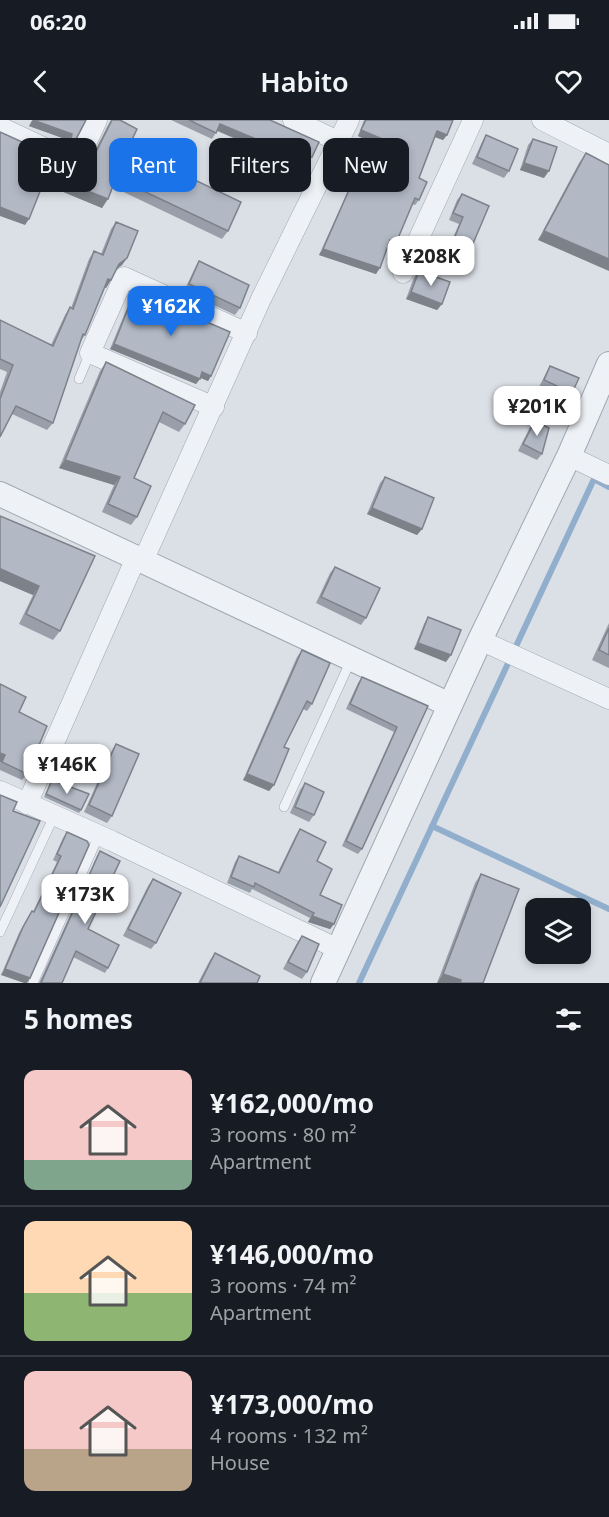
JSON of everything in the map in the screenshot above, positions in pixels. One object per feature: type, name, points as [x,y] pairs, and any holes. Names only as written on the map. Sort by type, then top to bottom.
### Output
[{"type":"street","points":[[0,127],[77,163],[97,120]]},
{"type":"street","points":[[293,120],[332,138]]},
{"type":"street","points":[[340,138],[349,120]]},
{"type":"street","points":[[403,273],[473,120]]},
{"type":"street","points":[[542,120],[609,153]]},
{"type":"street","points":[[27,804],[323,173]]},
{"type":"street","points":[[214,407],[90,353],[124,277],[247,333]]},
{"type":"street","points":[[323,983],[480,640],[569,456],[609,364]]},
{"type":"street","points":[[569,456],[609,475]]},
{"type":"street","points":[[0,494],[450,705]]},
{"type":"street","points":[[480,640],[609,699]]},
{"type":"street","points":[[0,791],[99,835],[338,949]]},
{"type":"lane","points":[[79,379],[90,353]]},
{"type":"lane","points":[[284,807],[351,660]]},
{"type":"lane","points":[[0,932],[54,816]]},
{"type":"lane","points":[[33,983],[99,835]]},
{"type":"building","points":[[33,120],[86,120],[77,138],[71,138],[72,134]]},
{"type":"building","points":[[112,120],[120,120],[137,129],[133,138],[109,138],[111,192],[108,199],[90,192],[97,192],[97,150]]},
{"type":"building","points":[[189,120],[270,120],[310,138],[253,138],[220,124],[216,133]]},
{"type":"building","points":[[366,120],[453,120],[447,135],[437,131],[419,178],[427,182],[419,200],[415,198],[396,243],[390,240],[380,268],[323,249],[348,192],[409,192],[409,138],[380,138],[361,130]]},
{"type":"building","points":[[0,132],[18,140],[18,192],[40,192],[29,219],[0,207]]},
{"type":"building","points":[[486,135],[518,149],[509,171],[477,157]]},
{"type":"building","points":[[311,138],[319,142],[311,157]]},
{"type":"building","points":[[533,139],[557,147],[549,171],[524,163]]},
{"type":"building","points":[[586,153],[609,165],[609,259],[544,231]]},
{"type":"building","points":[[197,181],[209,187],[209,192],[220,192],[241,202],[228,231],[146,192],[197,192]]},
{"type":"building","points":[[462,194],[489,206],[469,253],[451,246],[463,217],[453,213]]},
{"type":"building","points":[[116,222],[138,231],[127,258],[119,264],[111,280],[108,279],[85,335],[83,334],[53,423],[16,406],[0,437],[0,399],[13,365],[0,359],[0,320],[53,346],[70,307],[73,309],[94,251],[103,255]]},
{"type":"building","points":[[199,261],[249,285],[240,308],[189,284]]},
{"type":"building","points":[[419,271],[450,282],[442,304],[411,292]]},
{"type":"building","points":[[135,291],[230,332],[211,376],[202,372],[200,379],[114,344]]},
{"type":"building","points":[[106,362],[195,405],[185,424],[163,412],[134,478],[151,486],[137,517],[108,504],[120,477],[65,460]]},
{"type":"building","points":[[550,366],[579,378],[572,393],[544,380]]},
{"type":"building","points":[[535,421],[549,428],[542,454],[523,444]]},
{"type":"building","points":[[385,477],[434,498],[422,529],[372,508]]},
{"type":"building","points":[[0,516],[95,556],[60,631],[26,614],[39,586],[1,569],[0,572]]},
{"type":"building","points":[[335,567],[380,588],[366,618],[321,597]]},
{"type":"building","points":[[428,617],[461,630],[451,655],[418,643]]},
{"type":"building","points":[[609,628],[609,655],[599,650]]},
{"type":"building","points":[[302,650],[330,663],[312,704],[307,701],[284,747],[289,749],[274,785],[247,774]]},
{"type":"building","points":[[362,677],[428,706],[362,849],[346,841],[397,727],[350,704]]},
{"type":"building","points":[[0,684],[26,697],[19,712],[47,726],[27,774],[2,762],[5,755],[0,753]]},
{"type":"building","points":[[116,744],[139,754],[112,816],[89,805]]},
{"type":"building","points":[[52,780],[89,794],[81,810],[46,794]]},
{"type":"building","points":[[305,783],[324,792],[314,815],[295,807]]},
{"type":"building","points":[[0,795],[17,802],[13,811],[40,821],[0,907]]},
{"type":"building","points":[[300,829],[326,842],[317,861],[332,869],[320,895],[342,905],[334,924],[312,916],[314,913],[255,883],[254,887],[231,877],[239,856],[279,873]]},
{"type":"building","points":[[67,832],[87,841],[89,845],[30,978],[5,969],[23,927],[32,911],[34,912],[61,856],[57,854]]},
{"type":"building","points":[[100,851],[120,861],[88,929],[119,945],[108,968],[76,951],[62,983],[41,983]]},
{"type":"building","points":[[481,874],[519,889],[483,983],[460,983],[461,980],[443,974]]},
{"type":"building","points":[[153,879],[181,893],[156,943],[128,929]]},
{"type":"building","points":[[302,936],[319,944],[307,972],[288,962]]},
{"type":"building","points":[[215,953],[260,976],[257,983],[200,983]]},
{"type":"waterway","points":[[359,983],[594,479],[609,487]]},
{"type":"waterway","points":[[432,826],[609,909]]}]
